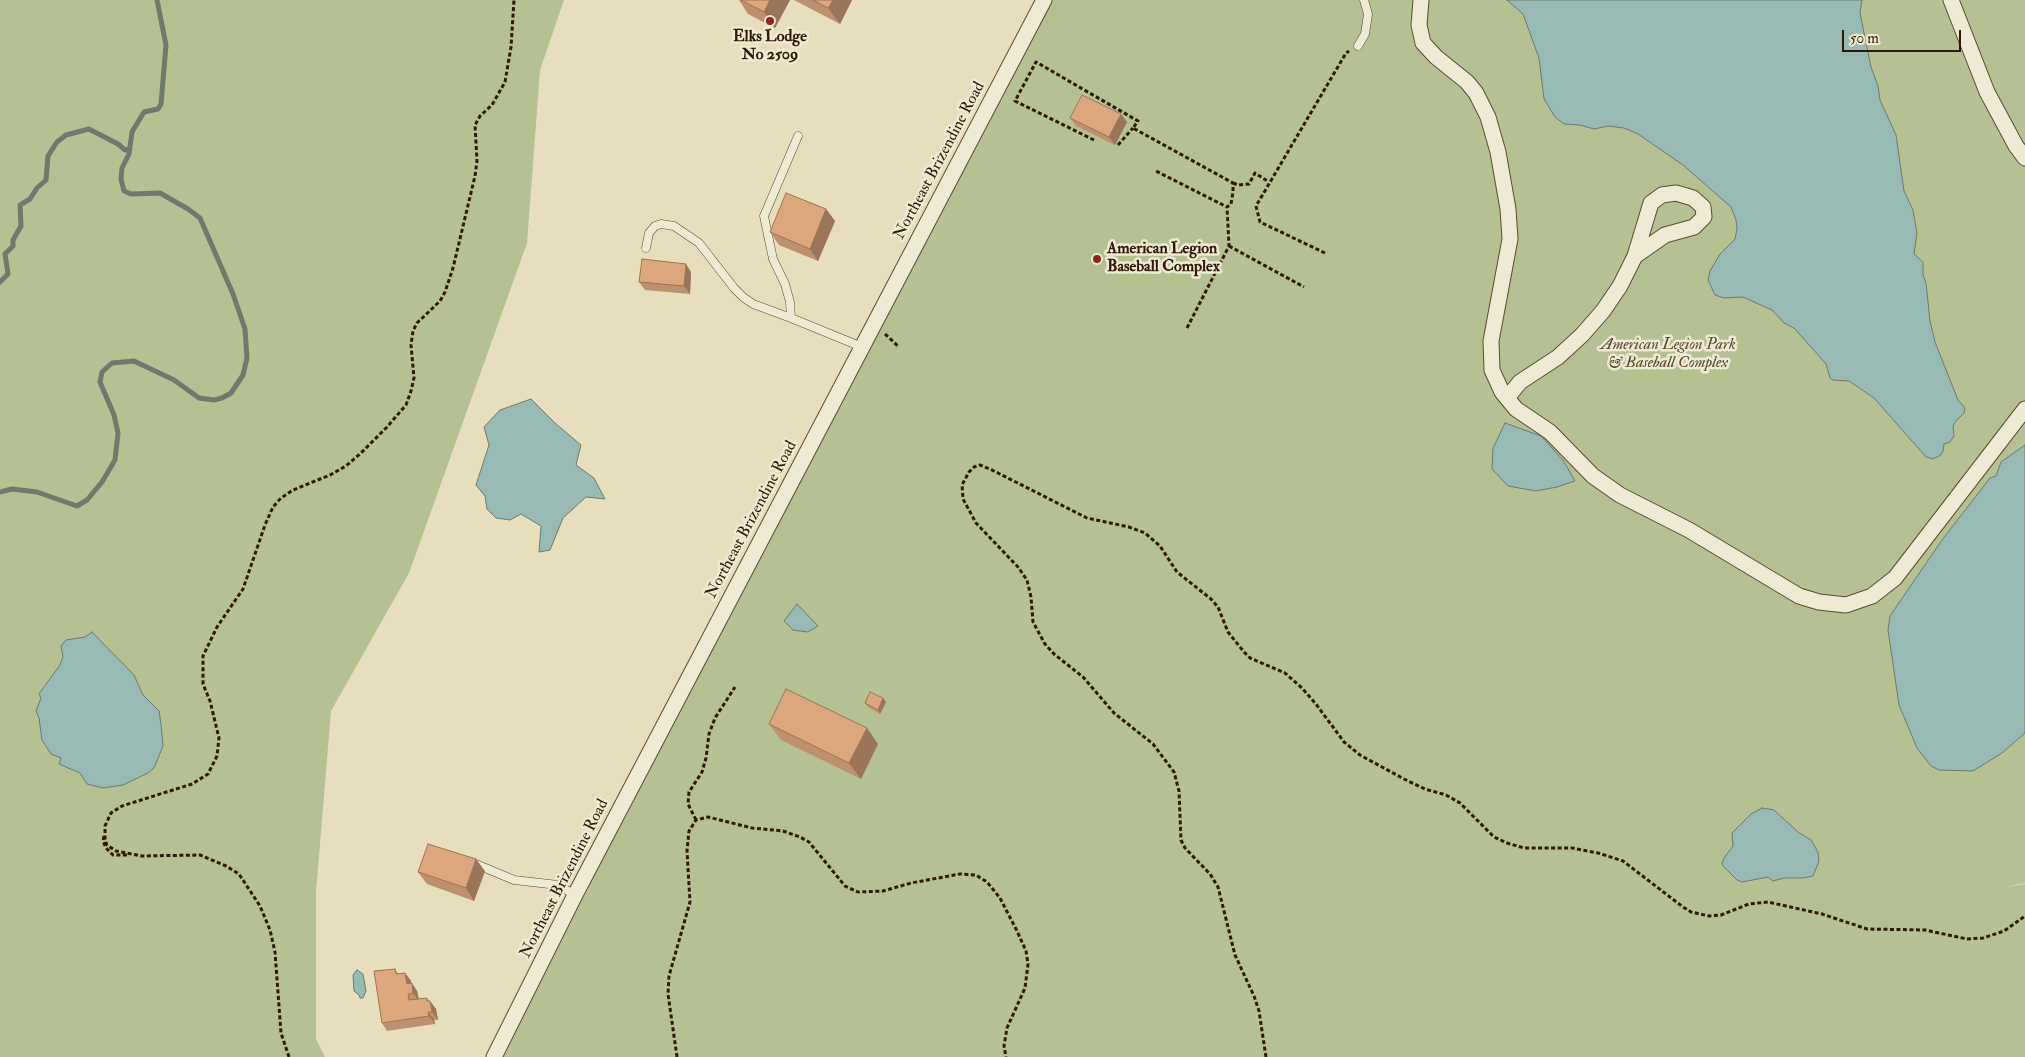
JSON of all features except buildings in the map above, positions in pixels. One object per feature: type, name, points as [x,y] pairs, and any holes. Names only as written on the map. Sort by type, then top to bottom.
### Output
[{"type":"street","name":"Northeast Brizendine Road","points":[[494,1057],[575,896],[1044,0]]},
{"type":"street","points":[[1421,0],[1419,25],[1424,42],[1436,57],[1467,82],[1476,93],[1488,117],[1498,152],[1508,209],[1510,239],[1491,341],[1492,370],[1502,392],[1516,409],[1550,432],[1593,476],[1620,495],[1689,530],[1798,596],[1819,602],[1846,605],[1872,596],[1894,578],[2025,409]]},
{"type":"street","points":[[1951,0],[1987,92],[2016,146],[2025,158]]},
{"type":"street","points":[[1507,398],[1520,382],[1558,358],[1603,312],[1620,286],[1635,256],[1651,203],[1662,194],[1676,193],[1693,198],[1703,207],[1704,217],[1694,227],[1664,235],[1635,256]]},
{"type":"lane","points":[[1358,46],[1366,34],[1368,14],[1364,0]]},
{"type":"lane","points":[[791,318],[790,302],[785,284],[773,259],[764,216],[798,136]]},
{"type":"lane","points":[[646,248],[649,233],[655,226],[661,224],[674,226],[699,243],[734,288],[753,304],[862,347]]},
{"type":"lane","points":[[464,860],[514,880],[558,885],[575,896]]},
{"type":"path","points":[[289,1057],[281,1032],[277,975],[270,930],[260,906],[239,874],[200,855],[131,855],[111,848],[105,840],[105,832],[109,817],[116,809],[192,784],[208,774],[217,756],[219,738],[210,701],[203,684],[203,656],[217,627],[243,589],[264,525],[273,507],[281,498],[293,490],[330,476],[362,454],[406,405],[412,391],[414,378],[411,345],[413,331],[417,323],[440,301],[454,268],[475,176],[477,161],[475,125],[480,116],[492,105],[505,82],[511,47],[514,0]]},
{"type":"path","points":[[1325,253],[1260,222],[1256,206],[1346,53],[1358,46]]},
{"type":"path","points":[[1094,140],[1015,101],[1036,62],[1138,121],[1118,145]]},
{"type":"path","points":[[1133,128],[1238,185],[1249,184],[1255,173],[1269,182]]},
{"type":"path","points":[[1154,170],[1227,207]]},
{"type":"path","points":[[1187,328],[1229,246],[1227,207],[1233,199],[1233,183]]},
{"type":"path","points":[[1229,246],[1304,287]]},
{"type":"path","points":[[874,327],[886,334],[899,347]]},
{"type":"path","points":[[1266,1057],[1259,1011],[1235,955],[1218,887],[1210,874],[1185,848],[1181,840],[1179,791],[1174,772],[1153,744],[1109,708],[1083,677],[1044,644],[1033,622],[1031,597],[1027,580],[1018,567],[976,523],[963,499],[962,485],[969,472],[980,465],[1087,518],[1129,527],[1149,536],[1160,546],[1177,572],[1211,599],[1218,607],[1228,632],[1244,652],[1250,658],[1284,673],[1302,688],[1344,742],[1360,755],[1404,779],[1425,789],[1440,793],[1460,804],[1494,837],[1507,843],[1530,848],[1572,848],[1598,853],[1623,861],[1683,907],[1691,912],[1709,916],[1720,915],[1750,904],[1768,902],[1836,918],[1867,929],[1925,930],[1967,939],[1983,938],[2004,931],[2025,916]]},
{"type":"path","points":[[696,820],[688,804],[689,792],[702,772],[709,734],[715,718],[734,687]]},
{"type":"path","points":[[677,1057],[668,994],[669,976],[690,902],[688,838],[696,820],[702,817],[714,817],[752,828],[784,831],[800,837],[809,842],[845,886],[858,892],[883,891],[911,883],[960,874],[976,875],[987,882],[1000,898],[1018,931],[1026,951],[1028,964],[1025,988],[1005,1036],[1006,1057]]},
{"type":"green space","points":[[0,0],[564,0],[540,70],[527,243],[409,573],[331,711],[316,892],[316,1039],[325,1057],[0,1057]]},
{"type":"green space","name":"American Legion Park & Baseball Complex","points":[[1044,0],[2025,0],[2025,883],[2004,887],[2025,884],[2025,1057],[494,1057]]},
{"type":"water","points":[[1507,0],[1862,0],[1860,13],[1871,67],[1878,86],[1880,100],[1896,135],[1904,191],[1913,210],[1917,233],[1914,254],[1923,262],[1923,275],[1926,283],[1930,321],[1935,342],[1958,400],[1965,408],[1964,413],[1953,426],[1954,436],[1950,442],[1944,444],[1941,455],[1933,459],[1926,457],[1874,398],[1849,381],[1833,380],[1830,378],[1826,364],[1794,328],[1784,323],[1772,310],[1743,297],[1724,298],[1715,295],[1708,280],[1710,271],[1720,254],[1735,239],[1737,229],[1731,207],[1683,165],[1638,134],[1624,128],[1608,126],[1594,129],[1580,125],[1564,124],[1555,117],[1544,99],[1539,58],[1523,14]]},
{"type":"water","points":[[531,399],[581,445],[576,465],[594,478],[605,499],[586,497],[563,518],[550,550],[539,552],[541,526],[521,514],[510,520],[496,518],[487,509],[485,496],[476,485],[489,445],[484,427],[500,410]]},
{"type":"water","points":[[1505,423],[1541,436],[1563,460],[1575,481],[1536,491],[1508,486],[1492,469],[1493,448]]},
{"type":"water","points":[[2025,445],[2025,733],[2002,753],[1973,771],[1939,770],[1931,766],[1917,748],[1899,705],[1888,630],[1890,616],[1942,540],[1990,478],[1996,476],[2001,462]]},
{"type":"water","points":[[797,604],[818,626],[808,632],[793,630],[784,621]]},
{"type":"water","points":[[92,632],[134,675],[143,695],[159,711],[163,746],[154,768],[148,773],[123,785],[103,788],[87,784],[80,773],[59,764],[61,758],[51,754],[42,740],[39,718],[36,711],[41,698],[39,694],[60,665],[63,657],[61,646],[66,640],[85,637]]},
{"type":"water","points":[[1762,808],[1774,810],[1798,832],[1811,840],[1818,852],[1819,861],[1813,876],[1784,878],[1773,881],[1768,877],[1742,882],[1737,880],[1723,866],[1724,858],[1733,846],[1732,833],[1751,814]]},
{"type":"water","points":[[357,970],[363,974],[366,991],[363,998],[360,998],[354,991],[353,975]]},
{"type":"waterway","points":[[0,492],[12,489],[37,492],[77,506],[87,500],[102,482],[115,460],[118,433],[114,415],[100,382],[102,372],[112,363],[134,361],[174,380],[199,398],[214,400],[231,393],[243,375],[247,358],[245,329],[233,294],[200,218],[160,193],[131,194],[124,191],[121,179],[122,168],[129,154],[132,132],[144,112],[158,109],[161,104],[166,45],[157,0]]},
{"type":"waterway","points":[[0,282],[8,274],[5,254],[13,246],[13,240],[21,226],[20,205],[30,199],[37,188],[46,180],[48,156],[57,142],[66,135],[89,129],[118,144],[125,150],[130,149]]},
{"type":"place","name":"Elks Lodge No 2509","points":[[770,21]]},
{"type":"place","name":"American Legion Baseball Complex","points":[[1097,259]]}]
